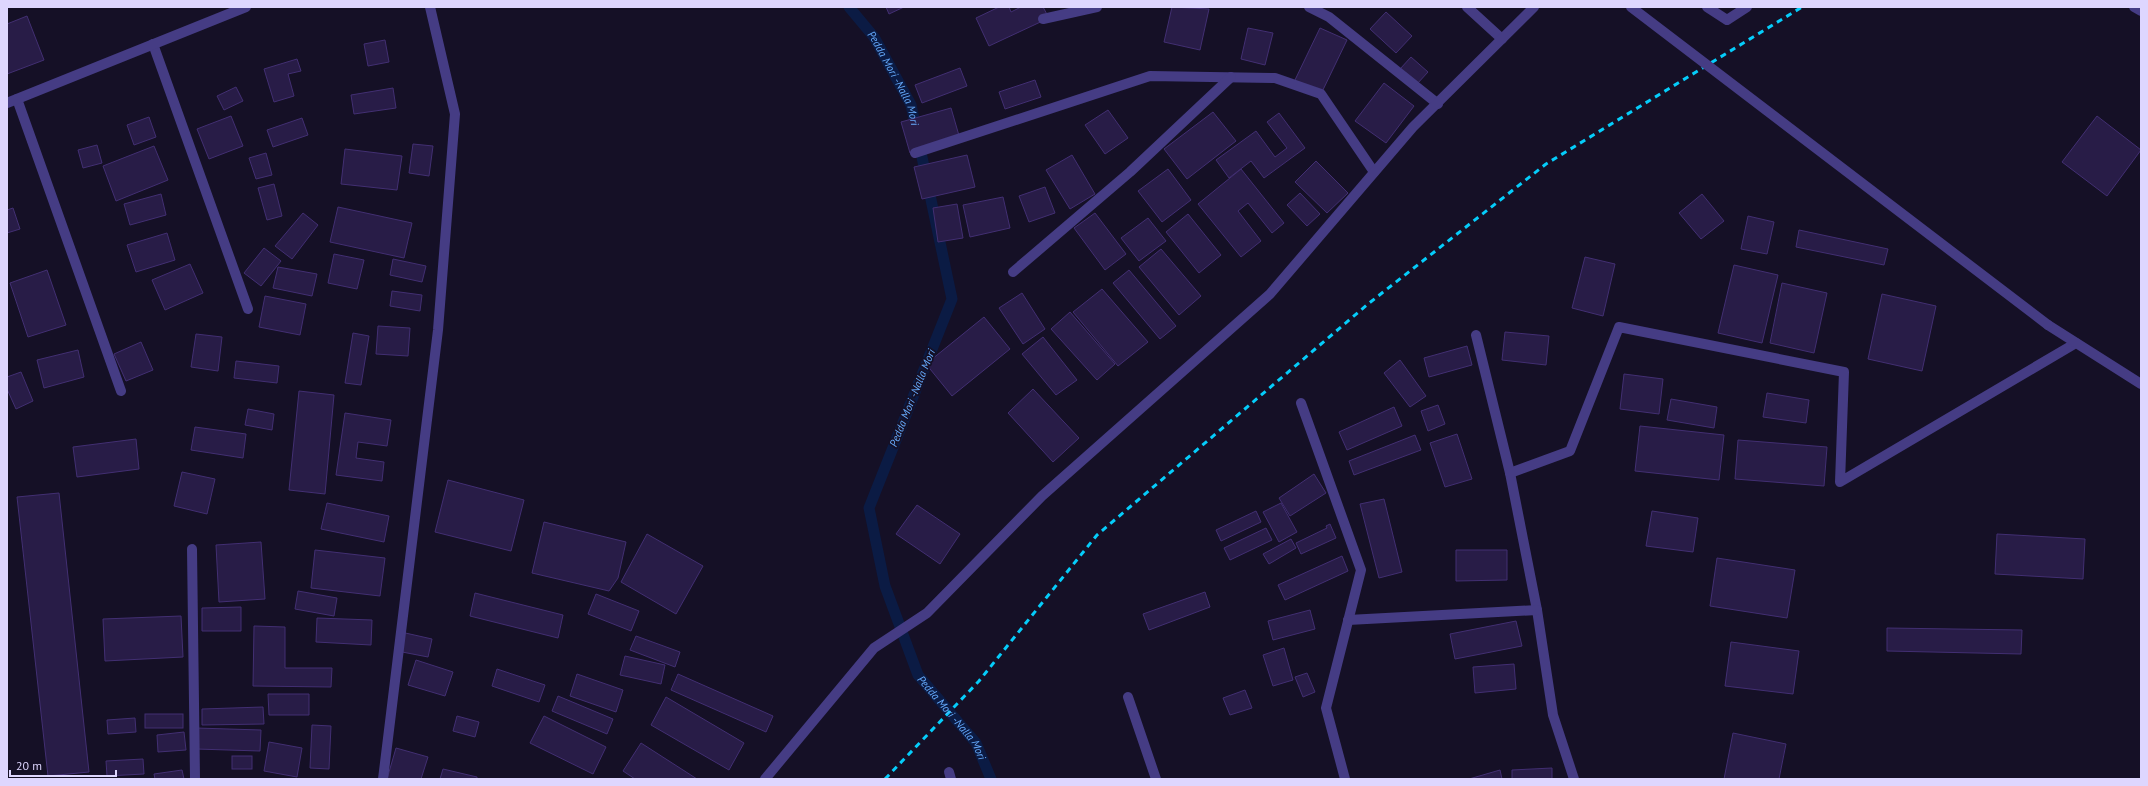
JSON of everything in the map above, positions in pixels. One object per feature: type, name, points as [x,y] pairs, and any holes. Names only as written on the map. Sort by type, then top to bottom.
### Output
[{"type":"street","points":[[7,103],[246,7]]},
{"type":"street","points":[[382,779],[438,330],[455,114],[430,7]]},
{"type":"street","points":[[1043,19],[1096,7]]},
{"type":"street","points":[[1309,7],[1329,17],[1438,104]]},
{"type":"street","points":[[1467,7],[1502,39]]},
{"type":"street","points":[[765,779],[874,648],[927,613],[1042,496],[1270,294],[1413,128],[1534,7]]},
{"type":"street","points":[[1631,7],[2048,325],[2141,384]]},
{"type":"street","points":[[1707,7],[1727,20],[1747,7]]},
{"type":"street","points":[[2134,7],[2141,11]]},
{"type":"street","points":[[153,44],[248,309]]},
{"type":"street","points":[[915,153],[1150,76],[1275,78],[1321,94],[1374,172]]},
{"type":"street","points":[[1013,272],[1130,172],[1231,78]]},
{"type":"street","points":[[17,99],[121,390]]},
{"type":"street","points":[[1510,474],[1570,451],[1619,327],[1844,372],[1840,482],[2076,343]]},
{"type":"street","points":[[1476,335],[1510,474],[1537,610],[1553,715],[1574,779]]},
{"type":"street","points":[[1301,403],[1361,570],[1326,708],[1346,779]]},
{"type":"street","points":[[192,549],[195,779]]},
{"type":"street","points":[[1348,620],[1537,610]]},
{"type":"street","points":[[1128,697],[1156,779]]},
{"type":"building","points":[[886,7],[904,7],[889,14]]},
{"type":"building","points":[[999,7],[1009,7],[1011,12],[1021,7],[1043,7],[1049,18],[989,46],[976,18]]},
{"type":"building","points":[[1172,7],[1209,9],[1200,50],[1164,42]]},
{"type":"building","points":[[1386,12],[1412,36],[1396,53],[1370,29]]},
{"type":"building","points":[[27,16],[44,60],[7,74],[7,24]]},
{"type":"building","points":[[1248,28],[1273,33],[1265,65],[1241,59]]},
{"type":"building","points":[[1320,28],[1347,40],[1321,94],[1294,82]]},
{"type":"building","points":[[385,40],[389,62],[368,66],[364,44]]},
{"type":"building","points":[[1411,57],[1428,72],[1417,84],[1400,69]]},
{"type":"building","points":[[297,59],[301,71],[288,74],[294,96],[274,102],[264,69]]},
{"type":"building","points":[[960,68],[967,86],[922,103],[915,85]]},
{"type":"building","points":[[1035,80],[1041,97],[1005,109],[999,92]]},
{"type":"building","points":[[1384,83],[1414,106],[1386,143],[1355,121]]},
{"type":"building","points":[[236,87],[243,101],[224,110],[217,96]]},
{"type":"building","points":[[393,88],[396,108],[354,114],[351,95]]},
{"type":"building","points":[[951,108],[960,139],[910,153],[901,122]]},
{"type":"building","points":[[1108,110],[1128,138],[1105,154],[1085,125]]},
{"type":"building","points":[[1213,112],[1236,141],[1187,179],[1164,149]]},
{"type":"building","points":[[1279,113],[1305,148],[1264,178],[1251,161],[1229,178],[1216,160],[1256,131],[1275,157],[1287,148],[1267,122]]},
{"type":"building","points":[[231,116],[243,146],[209,159],[197,129]]},
{"type":"building","points":[[2097,116],[2141,150],[2107,196],[2062,162]]},
{"type":"building","points":[[149,117],[156,137],[134,145],[127,125]]},
{"type":"building","points":[[302,118],[308,135],[273,147],[267,130]]},
{"type":"building","points":[[413,144],[433,146],[429,176],[409,173]]},
{"type":"building","points":[[97,145],[102,163],[83,168],[78,150]]},
{"type":"building","points":[[154,146],[168,180],[116,201],[103,166]]},
{"type":"building","points":[[345,149],[402,156],[397,190],[341,184]]},
{"type":"building","points":[[266,153],[272,175],[256,179],[249,158]]},
{"type":"building","points":[[967,155],[975,187],[922,199],[914,167]]},
{"type":"building","points":[[1072,155],[1095,194],[1070,209],[1046,170]]},
{"type":"building","points":[[1316,161],[1348,193],[1327,213],[1295,182]]},
{"type":"building","points":[[1168,169],[1191,200],[1162,222],[1138,191]]},
{"type":"building","points":[[1241,169],[1284,223],[1272,233],[1248,203],[1238,211],[1261,241],[1241,257],[1198,204]]},
{"type":"building","points":[[274,184],[282,216],[267,220],[258,188]]},
{"type":"building","points":[[1045,187],[1055,213],[1029,222],[1019,196]]},
{"type":"building","points":[[1300,193],[1320,214],[1307,226],[1287,205]]},
{"type":"building","points":[[161,194],[166,215],[130,225],[124,204]]},
{"type":"building","points":[[1702,194],[1724,221],[1701,239],[1679,213]]},
{"type":"building","points":[[1003,197],[1010,228],[970,237],[963,205]]},
{"type":"building","points":[[957,204],[963,238],[938,242],[933,208]]},
{"type":"building","points":[[338,207],[412,223],[404,258],[330,242]]},
{"type":"building","points":[[13,208],[20,229],[7,233],[7,210]]},
{"type":"building","points":[[303,213],[318,225],[292,259],[275,246]]},
{"type":"building","points":[[1095,213],[1126,254],[1105,270],[1074,228]]},
{"type":"building","points":[[1188,214],[1221,255],[1199,273],[1166,232]]},
{"type":"building","points":[[1748,216],[1774,222],[1767,254],[1741,249]]},
{"type":"building","points":[[1148,218],[1166,241],[1139,261],[1121,238]]},
{"type":"building","points":[[1799,230],[1888,249],[1884,265],[1796,247]]},
{"type":"building","points":[[167,233],[175,260],[136,272],[127,245]]},
{"type":"building","points":[[264,248],[281,261],[261,286],[244,273]]},
{"type":"building","points":[[1161,249],[1201,296],[1179,315],[1139,267]]},
{"type":"building","points":[[334,254],[364,260],[357,289],[328,283]]},
{"type":"building","points":[[1585,257],[1615,264],[1603,316],[1572,308]]},
{"type":"building","points":[[393,259],[426,266],[422,282],[390,275]]},
{"type":"building","points":[[190,264],[203,293],[165,310],[152,280]]},
{"type":"building","points":[[1734,265],[1778,275],[1762,343],[1718,333]]},
{"type":"building","points":[[278,267],[317,274],[312,296],[273,288]]},
{"type":"building","points":[[47,270],[66,325],[28,337],[10,283]]},
{"type":"building","points":[[1129,270],[1176,326],[1160,339],[1113,283]]},
{"type":"building","points":[[1782,283],[1827,293],[1814,353],[1770,343]]},
{"type":"building","points":[[1102,289],[1148,342],[1118,366],[1073,312]]},
{"type":"building","points":[[392,291],[422,295],[420,311],[390,306]]},
{"type":"building","points":[[1022,293],[1045,329],[1023,344],[999,308]]},
{"type":"building","points":[[1882,294],[1936,306],[1922,371],[1868,359]]},
{"type":"building","points":[[265,296],[306,304],[300,335],[259,327]]},
{"type":"building","points":[[1070,312],[1115,364],[1097,380],[1051,329]]},
{"type":"building","points":[[984,317],[1010,349],[952,396],[926,364]]},
{"type":"building","points":[[378,326],[410,328],[408,356],[376,354]]},
{"type":"building","points":[[1505,332],[1549,336],[1546,365],[1502,360]]},
{"type":"building","points":[[353,333],[369,336],[361,385],[345,383]]},
{"type":"building","points":[[196,334],[222,337],[218,371],[191,367]]},
{"type":"building","points":[[1043,337],[1077,380],[1056,395],[1022,354]]},
{"type":"building","points":[[141,342],[153,370],[126,381],[114,354]]},
{"type":"building","points":[[1467,346],[1472,365],[1429,377],[1424,358]]},
{"type":"building","points":[[78,350],[84,377],[44,388],[37,360]]},
{"type":"building","points":[[1400,360],[1426,396],[1410,407],[1384,373]]},
{"type":"building","points":[[236,361],[279,366],[277,383],[234,378]]},
{"type":"building","points":[[21,372],[33,401],[16,409],[7,389],[7,377]]},
{"type":"building","points":[[1624,374],[1663,379],[1659,414],[1620,409]]},
{"type":"building","points":[[1033,389],[1079,438],[1053,462],[1008,413]]},
{"type":"building","points":[[299,391],[334,395],[325,494],[289,490]]},
{"type":"building","points":[[1767,393],[1809,400],[1806,423],[1763,417]]},
{"type":"building","points":[[1671,399],[1717,407],[1714,428],[1667,420]]},
{"type":"building","points":[[1438,405],[1445,424],[1428,431],[1421,411]]},
{"type":"building","points":[[1394,407],[1402,426],[1347,450],[1339,432]]},
{"type":"building","points":[[248,409],[274,414],[272,430],[245,425]]},
{"type":"building","points":[[345,413],[391,420],[387,446],[358,442],[356,458],[384,462],[382,481],[336,475]]},
{"type":"building","points":[[1640,426],[1724,435],[1719,480],[1635,471]]},
{"type":"building","points":[[195,427],[246,434],[243,458],[191,450]]},
{"type":"building","points":[[1457,434],[1472,479],[1445,487],[1430,443]]},
{"type":"building","points":[[1415,435],[1421,450],[1354,475],[1349,461]]},
{"type":"building","points":[[136,439],[139,469],[77,477],[73,447]]},
{"type":"building","points":[[1738,440],[1827,447],[1824,486],[1735,479]]},
{"type":"building","points":[[182,472],[215,479],[207,514],[174,506]]},
{"type":"building","points":[[1314,474],[1326,493],[1290,516],[1279,498]]},
{"type":"building","points":[[448,480],[524,500],[511,551],[435,532]]},
{"type":"building","points":[[59,493],[89,772],[48,776],[17,497]]},
{"type":"building","points":[[1384,499],[1402,572],[1379,578],[1360,504]]},
{"type":"building","points":[[327,503],[389,516],[384,542],[321,529]]},
{"type":"building","points":[[1281,503],[1297,532],[1279,542],[1263,512]]},
{"type":"building","points":[[917,505],[960,534],[940,564],[896,534]]},
{"type":"building","points":[[1256,511],[1261,522],[1221,541],[1216,530]]},
{"type":"building","points":[[1652,511],[1698,518],[1693,552],[1646,546]]},
{"type":"building","points":[[544,522],[626,542],[618,578],[609,591],[532,573]]},
{"type":"building","points":[[1330,524],[1336,538],[1301,554],[1296,543],[1327,528],[1326,526]]},
{"type":"building","points":[[1266,528],[1272,540],[1230,560],[1224,548]]},
{"type":"building","points":[[647,534],[703,566],[676,614],[621,582]]},
{"type":"building","points":[[1997,534],[2085,539],[2083,579],[1995,574]]},
{"type":"building","points":[[1291,539],[1296,548],[1269,564],[1263,554]]},
{"type":"building","points":[[261,542],[265,599],[219,602],[216,545]]},
{"type":"building","points":[[315,550],[385,558],[380,596],[311,588]]},
{"type":"building","points":[[1456,550],[1507,550],[1507,580],[1456,581]]},
{"type":"building","points":[[1342,556],[1348,571],[1285,600],[1278,585]]},
{"type":"building","points":[[1717,558],[1795,570],[1787,618],[1710,606]]},
{"type":"building","points":[[298,591],[337,598],[334,616],[295,609]]},
{"type":"building","points":[[1205,592],[1210,607],[1149,630],[1143,614]]},
{"type":"building","points":[[475,593],[563,615],[558,638],[470,616]]},
{"type":"building","points":[[596,594],[639,611],[631,631],[588,614]]},
{"type":"building","points":[[241,607],[241,631],[202,631],[202,608]]},
{"type":"building","points":[[1310,610],[1315,629],[1273,640],[1268,621]]},
{"type":"building","points":[[181,616],[183,657],[105,661],[103,619]]},
{"type":"building","points":[[317,618],[372,620],[371,645],[316,642]]},
{"type":"building","points":[[1516,621],[1522,646],[1455,659],[1450,634]]},
{"type":"building","points":[[254,626],[285,627],[285,668],[332,668],[331,687],[253,686]]},
{"type":"building","points":[[1887,628],[2022,630],[2021,654],[1887,651]]},
{"type":"building","points":[[401,632],[432,639],[428,657],[397,651]]},
{"type":"building","points":[[636,636],[680,652],[675,667],[630,650]]},
{"type":"building","points":[[1731,642],[1799,651],[1793,694],[1725,686]]},
{"type":"building","points":[[1284,648],[1293,680],[1273,686],[1263,655]]},
{"type":"building","points":[[625,656],[665,665],[661,684],[620,675]]},
{"type":"building","points":[[416,660],[453,672],[445,696],[408,685]]},
{"type":"building","points":[[1514,664],[1516,689],[1475,693],[1473,667]]},
{"type":"building","points":[[497,669],[545,685],[539,702],[492,686]]},
{"type":"building","points":[[1307,673],[1315,692],[1303,697],[1295,677]]},
{"type":"building","points":[[577,674],[623,690],[616,712],[570,696]]},
{"type":"building","points":[[678,674],[773,716],[766,732],[671,690]]},
{"type":"building","points":[[1245,690],[1252,708],[1230,715],[1223,698]]},
{"type":"building","points":[[268,694],[309,694],[309,715],[269,715]]},
{"type":"building","points":[[558,696],[613,719],[607,734],[552,711]]},
{"type":"building","points":[[666,697],[744,743],[729,770],[651,725]]},
{"type":"building","points":[[263,707],[264,724],[202,725],[202,709]]},
{"type":"building","points":[[145,714],[183,714],[183,728],[145,728]]},
{"type":"building","points":[[457,716],[479,722],[475,737],[453,731]]},
{"type":"building","points":[[544,716],[606,747],[593,774],[530,743]]},
{"type":"building","points":[[135,718],[136,732],[108,734],[107,720]]},
{"type":"building","points":[[312,725],[331,726],[329,769],[310,768]]},
{"type":"building","points":[[196,728],[261,730],[260,751],[196,749]]},
{"type":"building","points":[[184,732],[186,750],[158,752],[157,735]]},
{"type":"building","points":[[1733,733],[1786,744],[1779,779],[1724,779]]},
{"type":"building","points":[[269,742],[302,748],[297,777],[264,771]]},
{"type":"building","points":[[641,743],[697,779],[635,779],[623,771]]},
{"type":"building","points":[[396,748],[428,757],[421,779],[387,779]]},
{"type":"building","points":[[232,756],[252,756],[252,769],[232,769]]},
{"type":"building","points":[[143,759],[144,774],[107,776],[106,761]]},
{"type":"building","points":[[1552,768],[1552,779],[1512,779],[1512,770]]},
{"type":"building","points":[[443,769],[477,777],[477,779],[440,779]]},
{"type":"building","points":[[182,770],[184,779],[155,779],[154,774]]},
{"type":"building","points":[[1500,770],[1502,779],[1469,779]]},
{"type":"waterway","name":"Pedda Mori -Nalla Mori","points":[[849,7],[874,37],[911,105],[952,299],[869,508],[885,586],[918,675],[976,743],[991,779]]},
{"type":"railway","points":[[885,779],[979,681],[1097,535],[1368,304],[1546,164],[1802,7]]}]
